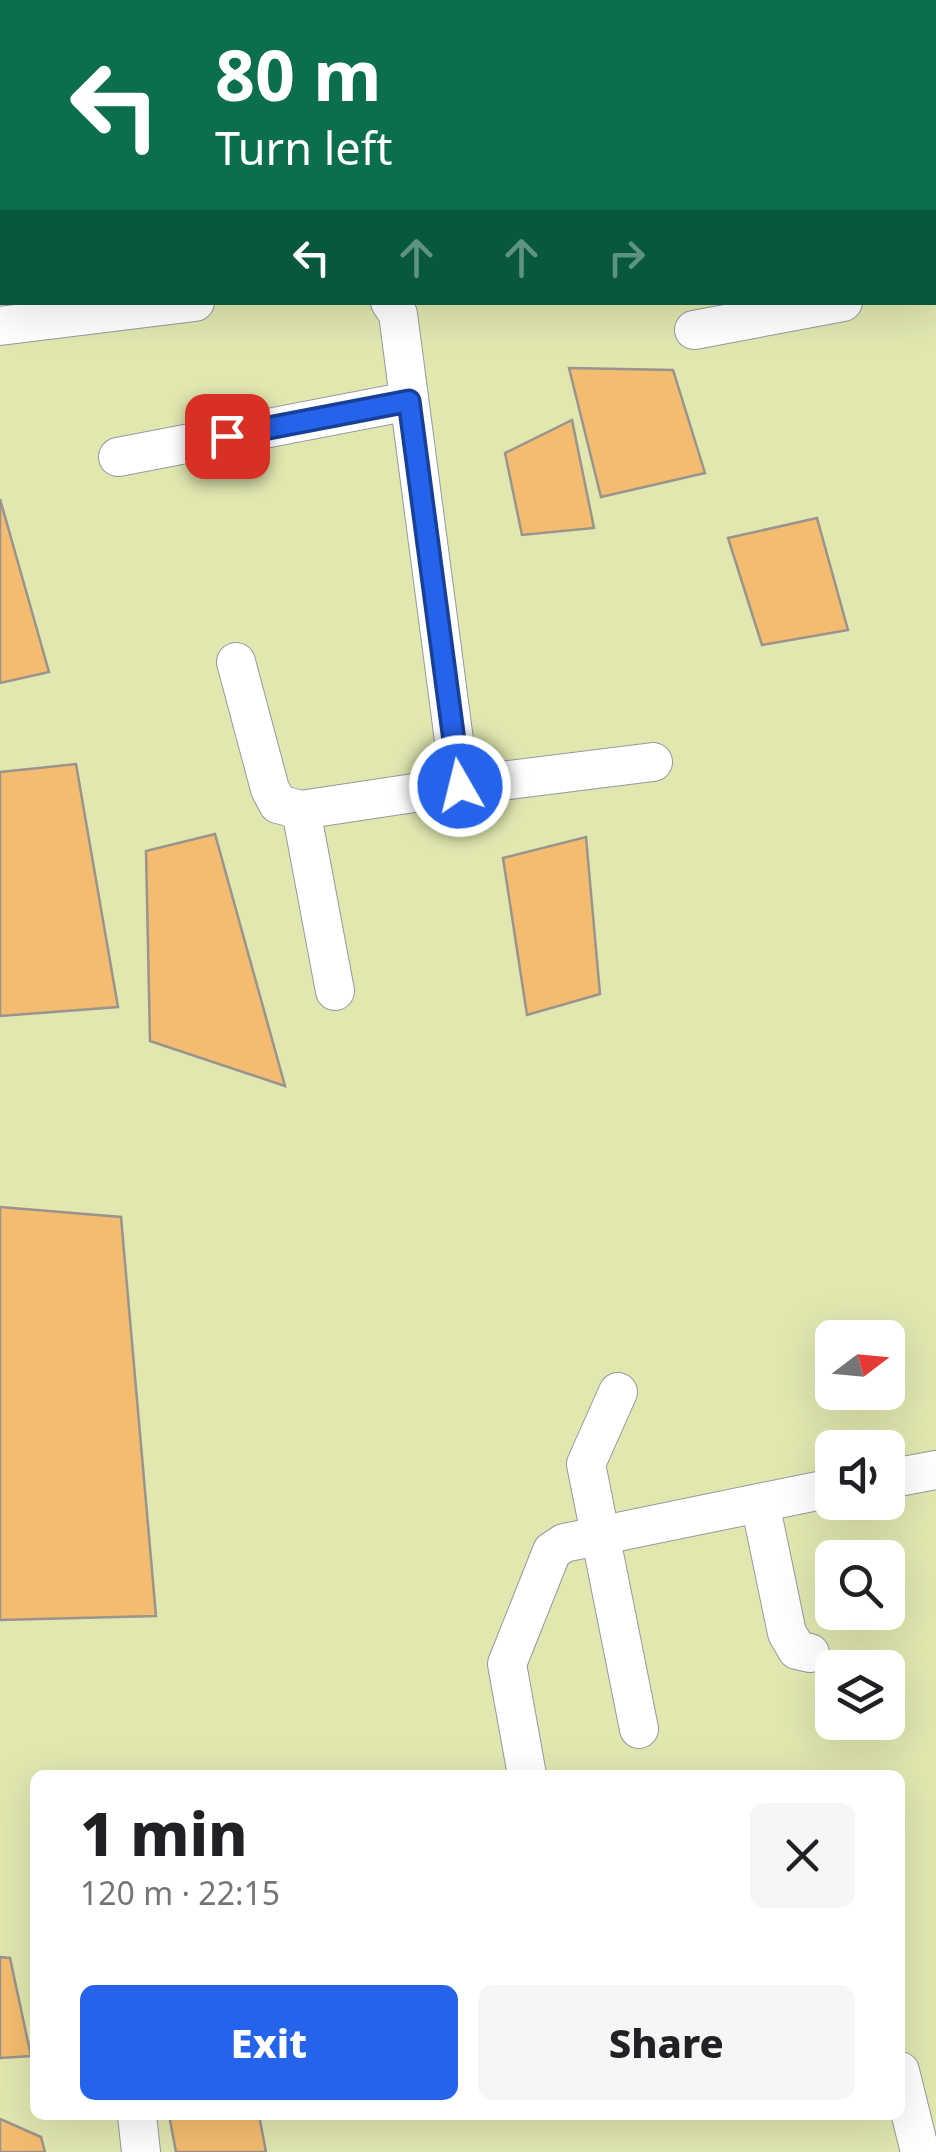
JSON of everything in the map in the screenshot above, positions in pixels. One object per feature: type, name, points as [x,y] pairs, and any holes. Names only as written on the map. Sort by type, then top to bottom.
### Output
[{"type":"street","points":[[0,326],[91,309],[150,305]]},
{"type":"street","points":[[392,305],[398,314],[460,786]]},
{"type":"street","points":[[694,330],[827,305]]},
{"type":"street","points":[[118,457],[409,401]]},
{"type":"street","points":[[236,662],[273,798],[288,809],[653,762]]},
{"type":"street","points":[[301,810],[334,991]]},
{"type":"street","points":[[618,1392],[586,1464],[639,1729]]},
{"type":"street","points":[[905,1475],[936,1470]]},
{"type":"street","points":[[526,1770],[507,1664],[552,1551],[599,1536],[815,1492]]},
{"type":"street","points":[[760,1503],[787,1633],[797,1650],[810,1653]]},
{"type":"street","points":[[905,2091],[920,2152]]},
{"type":"street","points":[[138,2120],[141,2152]]},
{"type":"green space","points":[[0,305],[936,305],[936,2152],[0,2152]]},
{"type":"building","points":[[569,368],[673,370],[705,473],[601,497]]},
{"type":"building","points":[[572,420],[594,528],[522,535],[505,453]]},
{"type":"building","points":[[0,499],[49,672],[0,683]]},
{"type":"building","points":[[817,518],[848,630],[762,645],[728,538]]},
{"type":"building","points":[[76,764],[118,1007],[0,1016],[0,772]]},
{"type":"building","points":[[215,834],[285,1086],[150,1041],[146,851]]},
{"type":"building","points":[[586,837],[600,994],[527,1015],[503,858]]},
{"type":"building","points":[[0,1207],[121,1217],[156,1616],[0,1620]]},
{"type":"building","points":[[0,1957],[10,1958],[30,2056],[0,2058]]},
{"type":"building","points":[[0,2119],[41,2137],[45,2152],[0,2152]]},
{"type":"building","points":[[170,2120],[260,2120],[266,2152],[176,2152]]},
{"type":"route","points":[[227,436],[409,401],[460,786]]}]
